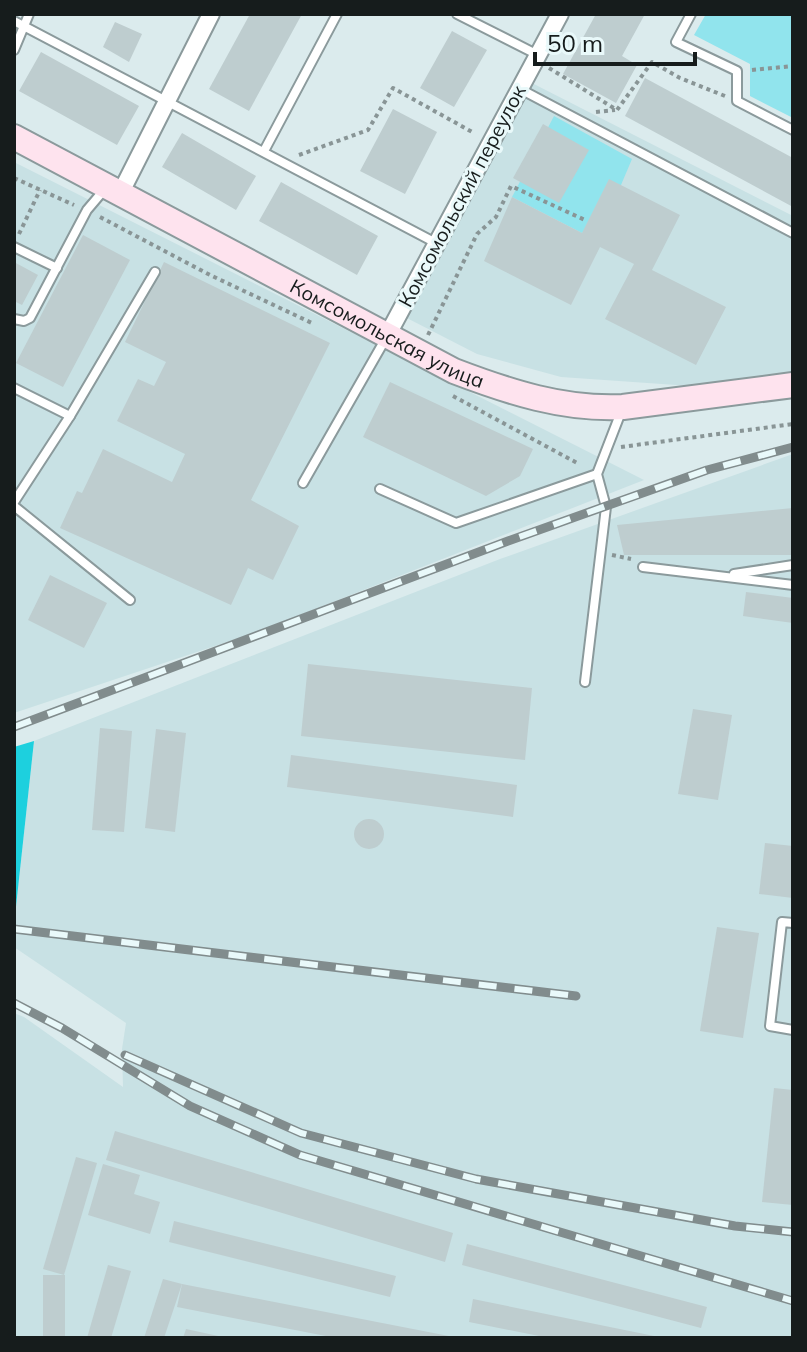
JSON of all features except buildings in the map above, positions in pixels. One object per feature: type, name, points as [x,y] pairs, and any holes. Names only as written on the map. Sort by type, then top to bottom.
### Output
[{"type":"street","points":[[114,190],[167,101],[211,14]]},
{"type":"street","name":"Комсомольский переулок","points":[[387,336],[560,14]]},
{"type":"street","name":"Комсомольская улица","points":[[14,137],[419,354],[454,371],[526,397],[605,408],[793,385]]},
{"type":"lane","points":[[14,50],[29,14]]},
{"type":"lane","points":[[264,151],[337,14]]},
{"type":"lane","points":[[457,14],[536,57]]},
{"type":"lane","points":[[691,14],[676,42],[737,71],[737,101],[793,130]]},
{"type":"lane","points":[[14,21],[436,243]]},
{"type":"lane","points":[[519,89],[793,233]]},
{"type":"lane","points":[[14,319],[24,321],[30,318],[87,210],[114,190]]},
{"type":"lane","points":[[14,247],[57,268]]},
{"type":"lane","points":[[130,600],[14,504],[155,272]]},
{"type":"lane","points":[[303,483],[387,336]]},
{"type":"lane","points":[[14,388],[70,416]]},
{"type":"lane","points":[[585,682],[606,507],[597,474],[623,407]]},
{"type":"lane","points":[[380,489],[456,523],[597,474]]},
{"type":"lane","points":[[721,576],[793,565]]},
{"type":"lane","points":[[643,567],[793,585]]},
{"type":"lane","points":[[793,923],[782,922],[770,1026],[793,1030]]},
{"type":"path","points":[[536,57],[617,110],[652,62],[680,78],[737,101]]},
{"type":"path","points":[[737,71],[793,66]]},
{"type":"path","points":[[282,161],[368,130],[393,88],[491,141]]},
{"type":"path","points":[[14,178],[87,210],[210,275],[321,328]]},
{"type":"path","points":[[419,354],[477,234],[496,217],[511,186],[585,220]]},
{"type":"path","points":[[19,234],[40,190]]},
{"type":"path","points":[[443,391],[597,474]]},
{"type":"path","points":[[607,448],[793,424]]},
{"type":"path","points":[[602,553],[642,562],[643,567]]},
{"type":"shaded area","points":[[706,14],[793,14],[793,118],[750,96],[750,64],[694,35]]},
{"type":"shaded area","points":[[526,80],[793,216],[793,374],[705,387],[561,377],[477,354],[401,315]]},
{"type":"shaded area","points":[[554,116],[632,159],[621,185],[582,233],[512,197]]},
{"type":"shaded area","points":[[14,162],[644,480],[254,633],[14,713]]},
{"type":"shaded area","points":[[793,454],[793,1338],[14,1338],[14,1013],[123,1087],[122,1049],[126,1023],[14,947],[34,741],[500,559]]},
{"type":"shaded area","points":[[34,741],[14,925],[14,747]]},
{"type":"railway","points":[[14,727],[508,541],[707,470],[793,447]]},
{"type":"railway","points":[[14,929],[576,996]]},
{"type":"railway","points":[[14,1003],[62,1028],[190,1106],[300,1155],[793,1301]]},
{"type":"railway","points":[[125,1055],[301,1133],[476,1179],[735,1226],[793,1232]]}]
